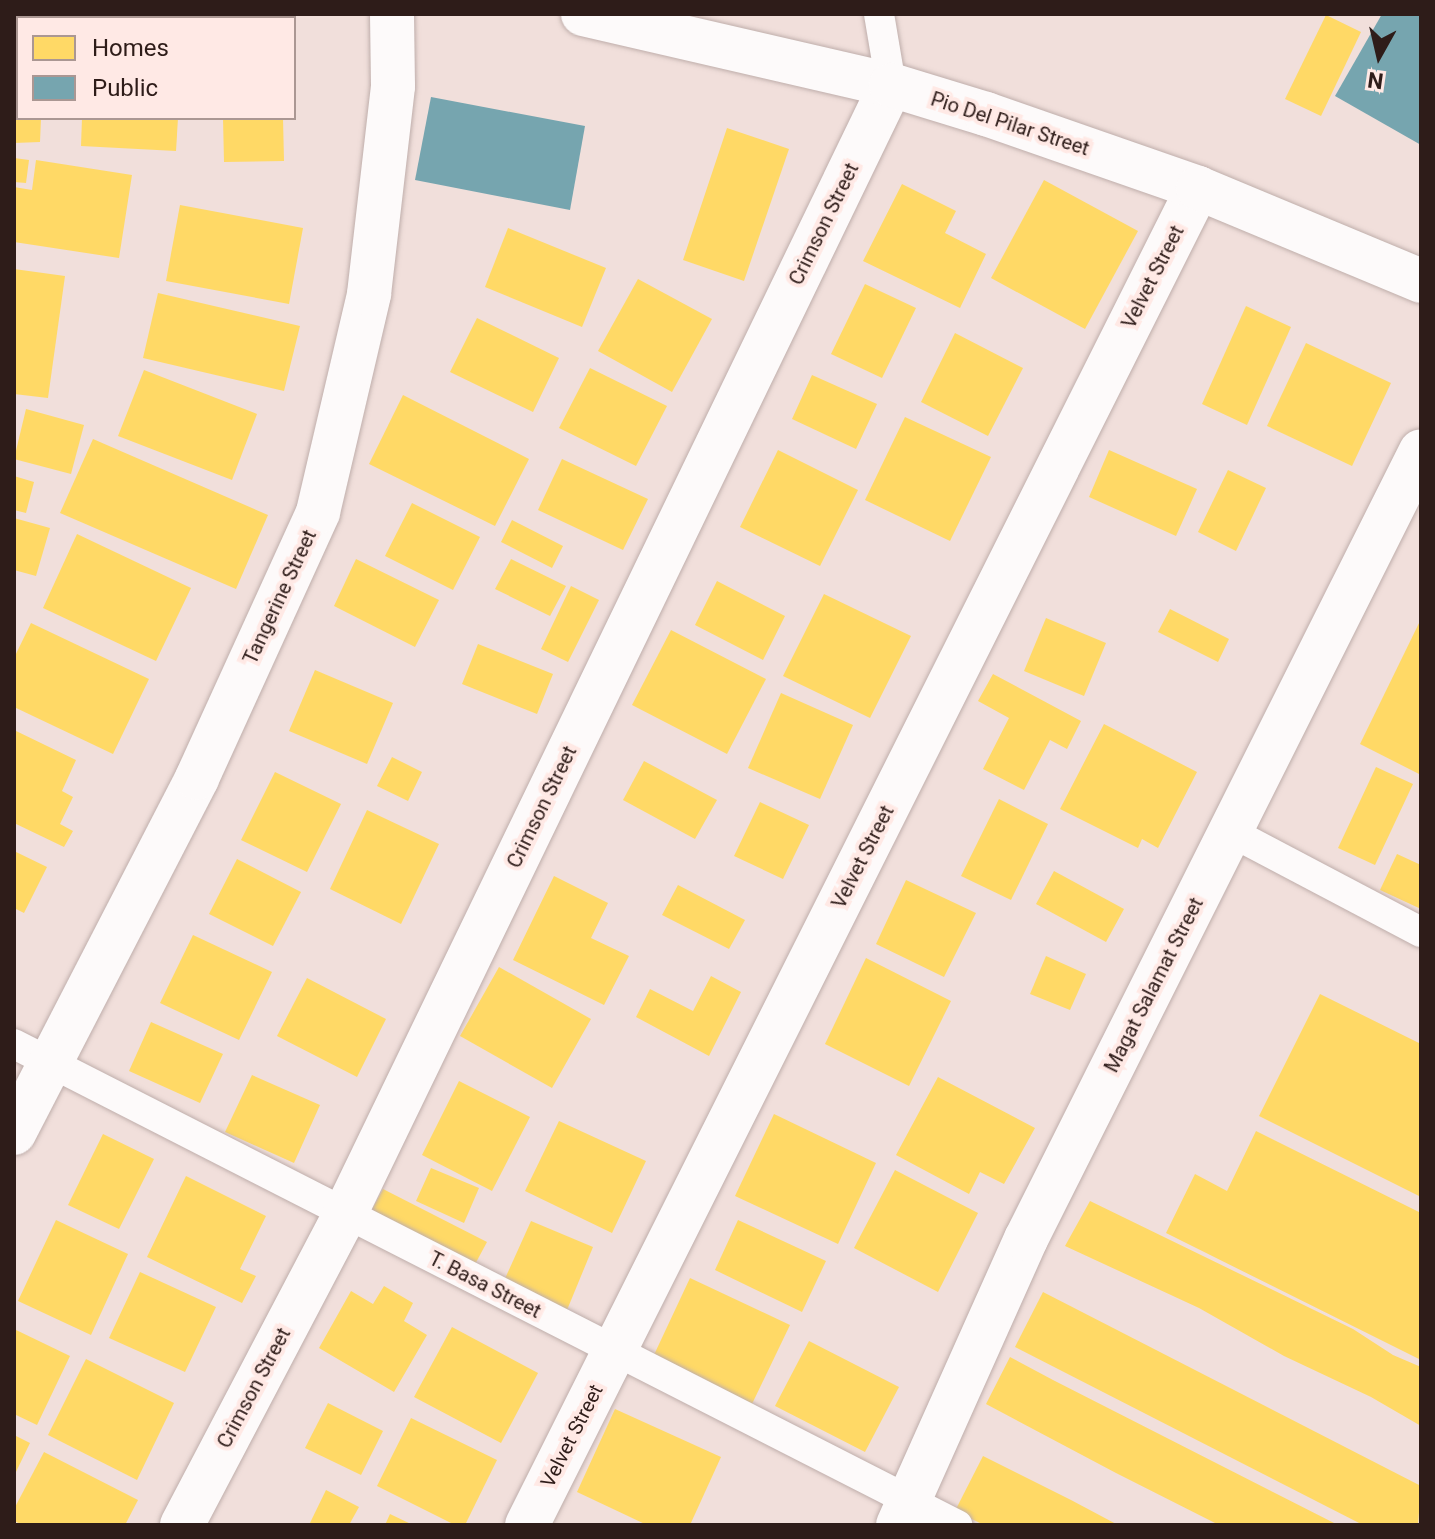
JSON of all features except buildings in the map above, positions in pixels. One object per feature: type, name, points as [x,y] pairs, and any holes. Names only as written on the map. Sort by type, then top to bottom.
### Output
[{"type":"street","name":"Tangerine Street","points":[[14,1133],[32,1052],[197,778],[318,512],[369,294],[392,98],[392,14]]},
{"type":"street","name":"Pio Del Pilar Street","points":[[583,14],[891,85],[1198,188],[1421,281]]},
{"type":"street","name":"Crimson Street","points":[[182,1525],[345,1214],[891,85]]},
{"type":"street","name":"Velvet Street","points":[[527,1525],[1198,188]]},
{"type":"street","name":"Magat Salamat Street","points":[[904,1513],[953,1397],[1026,1239],[1421,451]]},
{"type":"lane","points":[[879,14],[891,85]]},
{"type":"lane","points":[[1231,832],[1421,932]]},
{"type":"lane","name":"T. Basa Street","points":[[32,1052],[615,1351],[904,1513],[957,1525]]}]
